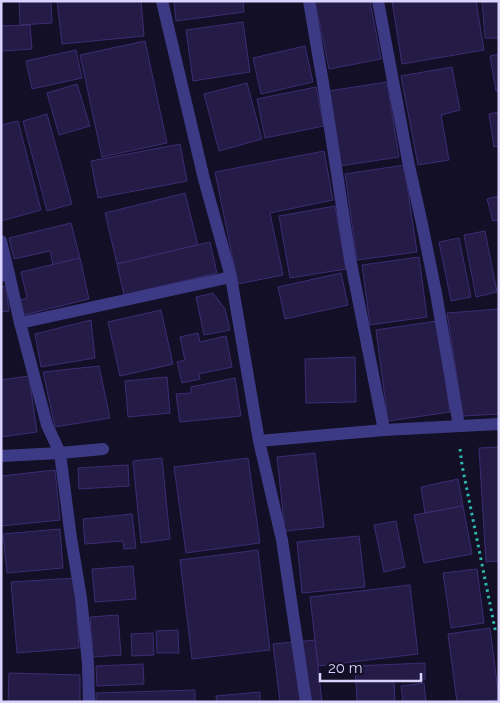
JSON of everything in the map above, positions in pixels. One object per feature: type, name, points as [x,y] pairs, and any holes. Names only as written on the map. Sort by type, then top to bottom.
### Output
[{"type":"street","points":[[162,1],[204,179],[231,277],[259,441],[282,540],[306,702]]},
{"type":"street","points":[[309,1],[350,258],[384,430]]},
{"type":"street","points":[[378,1],[408,161],[436,294],[459,426]]},
{"type":"street","points":[[1,241],[5,275],[20,323],[47,425],[60,453],[82,607],[88,663],[89,702]]},
{"type":"street","points":[[20,323],[231,277]]},
{"type":"street","points":[[259,441],[384,430],[499,424]]},
{"type":"street","points":[[1,456],[103,449]]},
{"type":"path","points":[[459,426],[462,465],[496,634]]},
{"type":"building","points":[[19,1],[51,1],[52,23],[20,25]]},
{"type":"building","points":[[57,1],[141,1],[144,36],[62,44]]},
{"type":"building","points":[[174,1],[243,1],[244,12],[176,21]]},
{"type":"building","points":[[315,1],[370,1],[381,59],[329,69]]},
{"type":"building","points":[[392,1],[476,1],[484,50],[402,64]]},
{"type":"building","points":[[482,1],[499,1],[499,38],[485,38]]},
{"type":"building","points":[[243,22],[250,72],[193,81],[186,30]]},
{"type":"building","points":[[30,25],[32,49],[1,51],[1,26]]},
{"type":"building","points":[[145,41],[167,143],[102,157],[80,55]]},
{"type":"building","points":[[305,46],[313,82],[261,94],[253,58]]},
{"type":"building","points":[[76,50],[82,78],[32,89],[26,61]]},
{"type":"building","points":[[499,54],[499,90],[496,91],[490,56]]},
{"type":"building","points":[[452,67],[460,110],[441,115],[449,160],[418,165],[401,76]]},
{"type":"building","points":[[387,82],[399,157],[340,166],[328,91]]},
{"type":"building","points":[[247,83],[262,139],[219,151],[204,94]]},
{"type":"building","points":[[77,84],[90,126],[59,135],[47,93]]},
{"type":"building","points":[[316,87],[324,126],[265,138],[257,99]]},
{"type":"building","points":[[499,112],[499,146],[494,147],[489,114]]},
{"type":"building","points":[[47,114],[72,204],[47,211],[23,121]]},
{"type":"building","points":[[18,121],[41,210],[1,221],[1,125]]},
{"type":"building","points":[[180,144],[187,181],[98,198],[91,161]]},
{"type":"building","points":[[324,151],[333,200],[270,213],[283,275],[238,284],[215,172]]},
{"type":"building","points":[[404,165],[417,252],[357,260],[345,174]]},
{"type":"building","points":[[185,193],[198,245],[117,264],[105,213]]},
{"type":"building","points":[[499,196],[499,220],[493,221],[487,199]]},
{"type":"building","points":[[335,206],[346,269],[290,278],[279,216]]},
{"type":"building","points":[[71,223],[80,258],[53,265],[50,251],[14,259],[9,238]]},
{"type":"building","points":[[485,231],[497,292],[476,297],[464,235]]},
{"type":"building","points":[[459,238],[471,297],[451,301],[439,242]]},
{"type":"building","points":[[210,242],[217,273],[124,295],[117,264]]},
{"type":"building","points":[[419,257],[427,317],[370,325],[362,265]]},
{"type":"building","points":[[80,258],[89,299],[24,315],[20,300],[27,298],[21,272]]},
{"type":"building","points":[[341,273],[348,305],[285,319],[278,287]]},
{"type":"building","points":[[6,286],[9,311],[1,312],[1,287]]},
{"type":"building","points":[[213,293],[225,309],[230,330],[204,335],[196,297]]},
{"type":"building","points":[[499,309],[499,414],[463,416],[447,313]]},
{"type":"building","points":[[161,310],[173,364],[120,376],[108,322]]},
{"type":"building","points":[[91,320],[95,358],[41,367],[35,334]]},
{"type":"building","points":[[437,321],[450,412],[388,421],[376,330]]},
{"type":"building","points":[[198,333],[200,342],[226,336],[232,367],[199,374],[200,379],[182,383],[177,362],[185,360],[180,337]]},
{"type":"building","points":[[355,357],[356,402],[306,403],[305,359]]},
{"type":"building","points":[[99,366],[110,418],[55,427],[43,372]]},
{"type":"building","points":[[29,376],[37,432],[1,437],[1,380]]},
{"type":"building","points":[[167,377],[170,413],[128,417],[125,381]]},
{"type":"building","points":[[235,378],[241,416],[180,422],[176,394],[191,393],[191,387]]},
{"type":"building","points":[[499,447],[499,561],[486,562],[479,448]]},
{"type":"building","points":[[315,453],[324,527],[285,531],[277,457]]},
{"type":"building","points":[[162,458],[170,539],[141,543],[133,461]]},
{"type":"building","points":[[248,458],[260,543],[186,553],[174,467]]},
{"type":"building","points":[[128,465],[129,486],[79,489],[78,468]]},
{"type":"building","points":[[55,470],[60,520],[1,526],[1,476]]},
{"type":"building","points":[[458,479],[463,506],[425,513],[421,487]]},
{"type":"building","points":[[463,506],[472,554],[424,563],[414,515]]},
{"type":"building","points":[[132,514],[136,548],[124,549],[123,541],[85,544],[83,519]]},
{"type":"building","points":[[396,521],[405,567],[384,572],[374,525]]},
{"type":"building","points":[[60,529],[63,568],[7,573],[3,534]]},
{"type":"building","points":[[359,536],[365,587],[302,593],[297,542]]},
{"type":"building","points":[[258,550],[270,650],[192,659],[180,560]]},
{"type":"building","points":[[133,566],[136,599],[95,602],[92,569]]},
{"type":"building","points":[[477,569],[484,623],[451,628],[443,573]]},
{"type":"building","points":[[75,578],[79,648],[17,653],[11,582]]},
{"type":"building","points":[[410,585],[418,654],[318,666],[310,597]]},
{"type":"building","points":[[118,615],[121,655],[93,657],[90,617]]},
{"type":"building","points":[[490,628],[499,699],[483,702],[457,702],[448,634]]},
{"type":"building","points":[[178,630],[179,653],[157,653],[156,631]]},
{"type":"building","points":[[153,633],[154,655],[132,656],[131,634]]},
{"type":"building","points":[[315,640],[322,702],[280,702],[273,644]]},
{"type":"building","points":[[425,663],[425,680],[394,681],[395,702],[357,702],[355,666]]},
{"type":"building","points":[[143,664],[144,684],[97,686],[96,666]]},
{"type":"building","points":[[9,673],[80,675],[80,702],[8,702]]},
{"type":"building","points":[[424,683],[426,702],[403,702],[401,686]]},
{"type":"building","points":[[195,690],[195,702],[96,702],[96,693]]},
{"type":"building","points":[[260,692],[260,702],[217,702],[216,696]]}]
